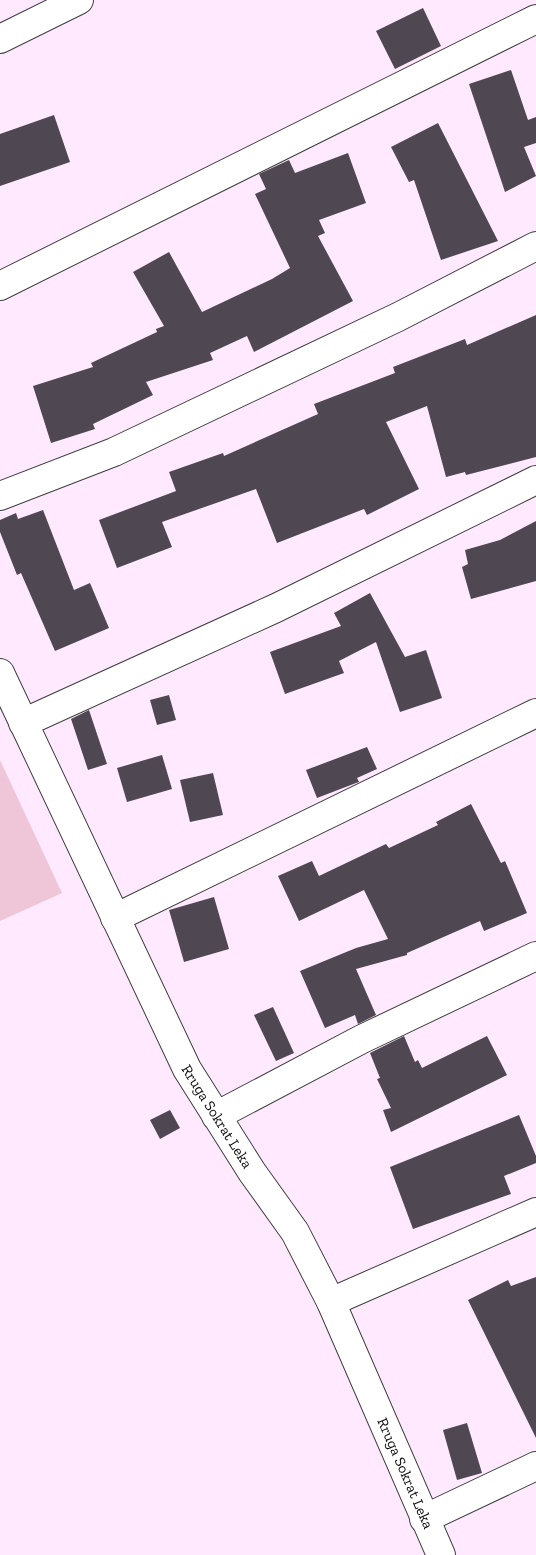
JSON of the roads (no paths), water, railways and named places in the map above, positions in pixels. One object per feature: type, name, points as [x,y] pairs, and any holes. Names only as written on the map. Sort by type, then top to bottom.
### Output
[{"type":"street","points":[[0,39],[79,0]]},
{"type":"street","points":[[0,286],[536,19]]},
{"type":"street","points":[[0,496],[114,452],[398,317],[536,246]]},
{"type":"street","points":[[23,723],[276,608],[536,480]]},
{"type":"street","name":"Rruga Sokrat Leka","points":[[0,673],[187,1070],[252,1172],[296,1232],[331,1302],[441,1555]]},
{"type":"street","points":[[115,918],[536,713]]},
{"type":"street","points":[[216,1116],[354,1044],[536,956]]},
{"type":"street","points":[[331,1302],[536,1212]]},
{"type":"street","points":[[424,1519],[536,1466]]}]
